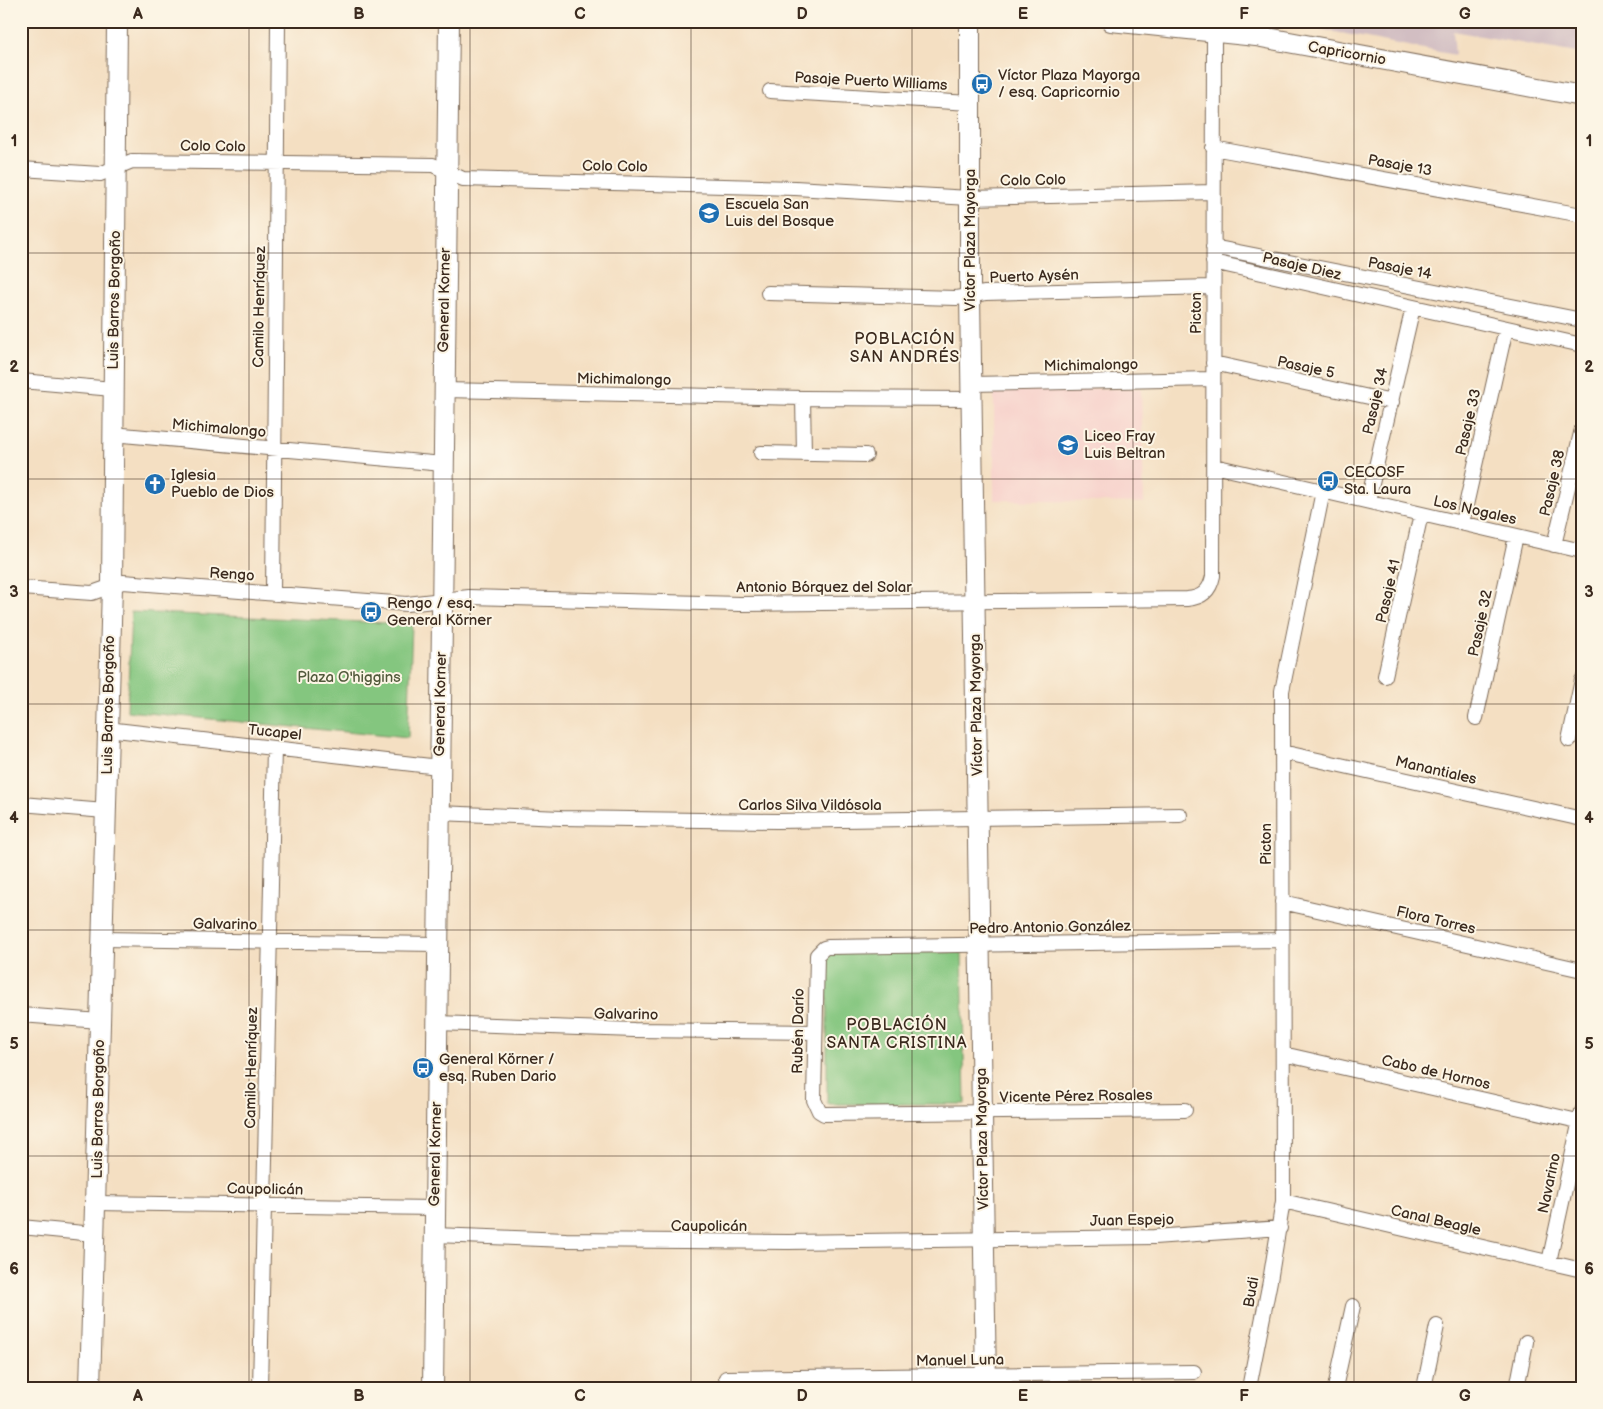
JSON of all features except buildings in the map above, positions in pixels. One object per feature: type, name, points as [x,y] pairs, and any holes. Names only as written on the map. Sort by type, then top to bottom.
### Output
[{"type":"street","name":"Luis Barros Borgoño","points":[[90,1388],[112,586],[117,21]]},
{"type":"street","name":"Camilo Henríquez","points":[[273,594],[278,21]]},
{"type":"street","name":"General Korner","points":[[433,1388],[443,390],[449,21]]},
{"type":"street","name":"Víctor Plaza Mayorga","points":[[970,21],[971,391],[986,1382]]},
{"type":"street","name":"Capricornio","points":[[1111,21],[1265,38],[1582,96]]},
{"type":"street","name":"Picton","points":[[1205,593],[1212,576],[1214,466],[1212,287],[1214,31]]},
{"type":"street","name":"Pasaje Puerto Williams","points":[[770,91],[970,103]]},
{"type":"street","name":"Pasaje 13","points":[[1213,148],[1582,215]]},
{"type":"street","name":"Colo Colo","points":[[21,169],[100,174],[132,161],[433,165],[464,179],[796,188],[970,198],[1213,192]]},
{"type":"street","name":"Pasaje 14","points":[[1213,247],[1582,320]]},
{"type":"street","name":"Pasaje Diez","points":[[1213,262],[1413,307]]},
{"type":"street","name":"Puerto Aysén","points":[[768,293],[956,298],[970,295],[1212,287]]},
{"type":"street","points":[[1413,307],[1582,345]]},
{"type":"street","name":"Pasaje 34","points":[[1368,502],[1413,307]]},
{"type":"street","name":"Pasaje 33","points":[[1462,523],[1506,328]]},
{"type":"street","name":"Pasaje 5","points":[[1212,363],[1392,402]]},
{"type":"street","name":"Michimalongo","points":[[443,390],[804,398],[1212,378]]},
{"type":"street","points":[[21,381],[113,388]]},
{"type":"street","points":[[804,398],[804,454]]},
{"type":"street","name":"Pasaje 38","points":[[1554,545],[1582,429]]},
{"type":"street","name":"Michimalongo","points":[[112,434],[443,464]]},
{"type":"street","points":[[761,453],[866,455]]},
{"type":"street","name":"Los Nogales","points":[[1214,466],[1582,551]]},
{"type":"street","name":"Picton","points":[[1283,1201],[1283,680],[1323,491]]},
{"type":"street","name":"Pasaje 41","points":[[1385,676],[1422,514]]},
{"type":"street","name":"Pasaje 32","points":[[1476,718],[1516,536]]},
{"type":"street","name":"Rengo","points":[[21,588],[92,593],[124,582],[407,604],[442,600]]},
{"type":"street","name":"Antonio Bórquez del Solar","points":[[442,600],[469,597],[740,604],[975,603],[1194,599],[1205,593]]},
{"type":"street","points":[[1569,740],[1582,680]]},
{"type":"street","name":"Tucapel","points":[[107,729],[440,767]]},
{"type":"street","name":"Camilo Henríquez","points":[[260,1388],[274,748]]},
{"type":"street","name":"Manantiales","points":[[1282,752],[1582,819]]},
{"type":"street","points":[[21,804],[105,811]]},
{"type":"street","name":"Carlos Silva Vildósola","points":[[439,813],[683,821],[1180,815]]},
{"type":"street","name":"Flora Torres","points":[[1282,902],[1582,970]]},
{"type":"street","name":"Galvarino","points":[[102,939],[437,944]]},
{"type":"street","name":"Pedro Antonio González","points":[[819,952],[828,947],[1282,940]]},
{"type":"street","name":"Rubén Darío","points":[[819,952],[815,960],[814,1032],[814,1100],[819,1111]]},
{"type":"street","points":[[21,1015],[100,1021]]},
{"type":"street","name":"Galvarino","points":[[436,1023],[644,1031],[814,1032]]},
{"type":"street","name":"Cabo de Hornos","points":[[1283,1054],[1581,1118]]},
{"type":"street","name":"Vicente Pérez Rosales","points":[[819,1111],[830,1116],[1185,1110]]},
{"type":"street","name":"Navarino","points":[[1549,1262],[1581,1118]]},
{"type":"street","name":"Budi","points":[[1249,1388],[1280,1228],[1283,1201]]},
{"type":"street","name":"Canal Beagle","points":[[1283,1201],[1582,1270]]},
{"type":"street","name":"Caupolicán","points":[[95,1203],[435,1208]]},
{"type":"street","points":[[21,1227],[94,1234]]},
{"type":"street","name":"Juan Espejo","points":[[984,1238],[1179,1236],[1280,1228]]},
{"type":"street","name":"Caupolicán","points":[[434,1235],[697,1242],[984,1238]]},
{"type":"street","points":[[1335,1388],[1353,1306]]},
{"type":"street","points":[[1424,1388],[1437,1326]]},
{"type":"street","points":[[1517,1388],[1526,1342]]},
{"type":"street","name":"Manuel Luna","points":[[726,1378],[986,1382],[1194,1372]]},
{"type":"shaded area","points":[[1278,21],[1582,21],[1582,54],[1453,31],[1455,55]]},
{"type":"shaded area","name":"Liceo Fray Luis Beltran","points":[[1141,388],[1144,503],[994,500],[994,390]]},
{"type":"green space","name":"Plaza O'higgins","points":[[131,612],[412,624],[408,738],[127,711]]},
{"type":"green space","points":[[827,952],[962,952],[965,1104],[827,1104]]},
{"type":"place","name":"Víctor Plaza Mayorga / esq. Capricornio","points":[[982,84]]},
{"type":"place","name":"Escuela San Luis del Bosque","points":[[709,213]]},
{"type":"place","name":"Liceo Fray Luis Beltran","points":[[1068,445]]},
{"type":"place","name":"CECOSF Sta. Laura","points":[[1328,481]]},
{"type":"place","name":"Iglesia Pueblo de Dios","points":[[155,484]]},
{"type":"place","name":"Rengo / esq. General Körner","points":[[371,612]]},
{"type":"place","name":"General Körner / esq. Ruben Dario","points":[[423,1068]]},
{"type":"district","name":"POBLACIÓN SAN ANDRÉS","points":[[905,347]]},
{"type":"district","name":"POBLACIÓN SANTA CRISTINA","points":[[897,1033]]}]
